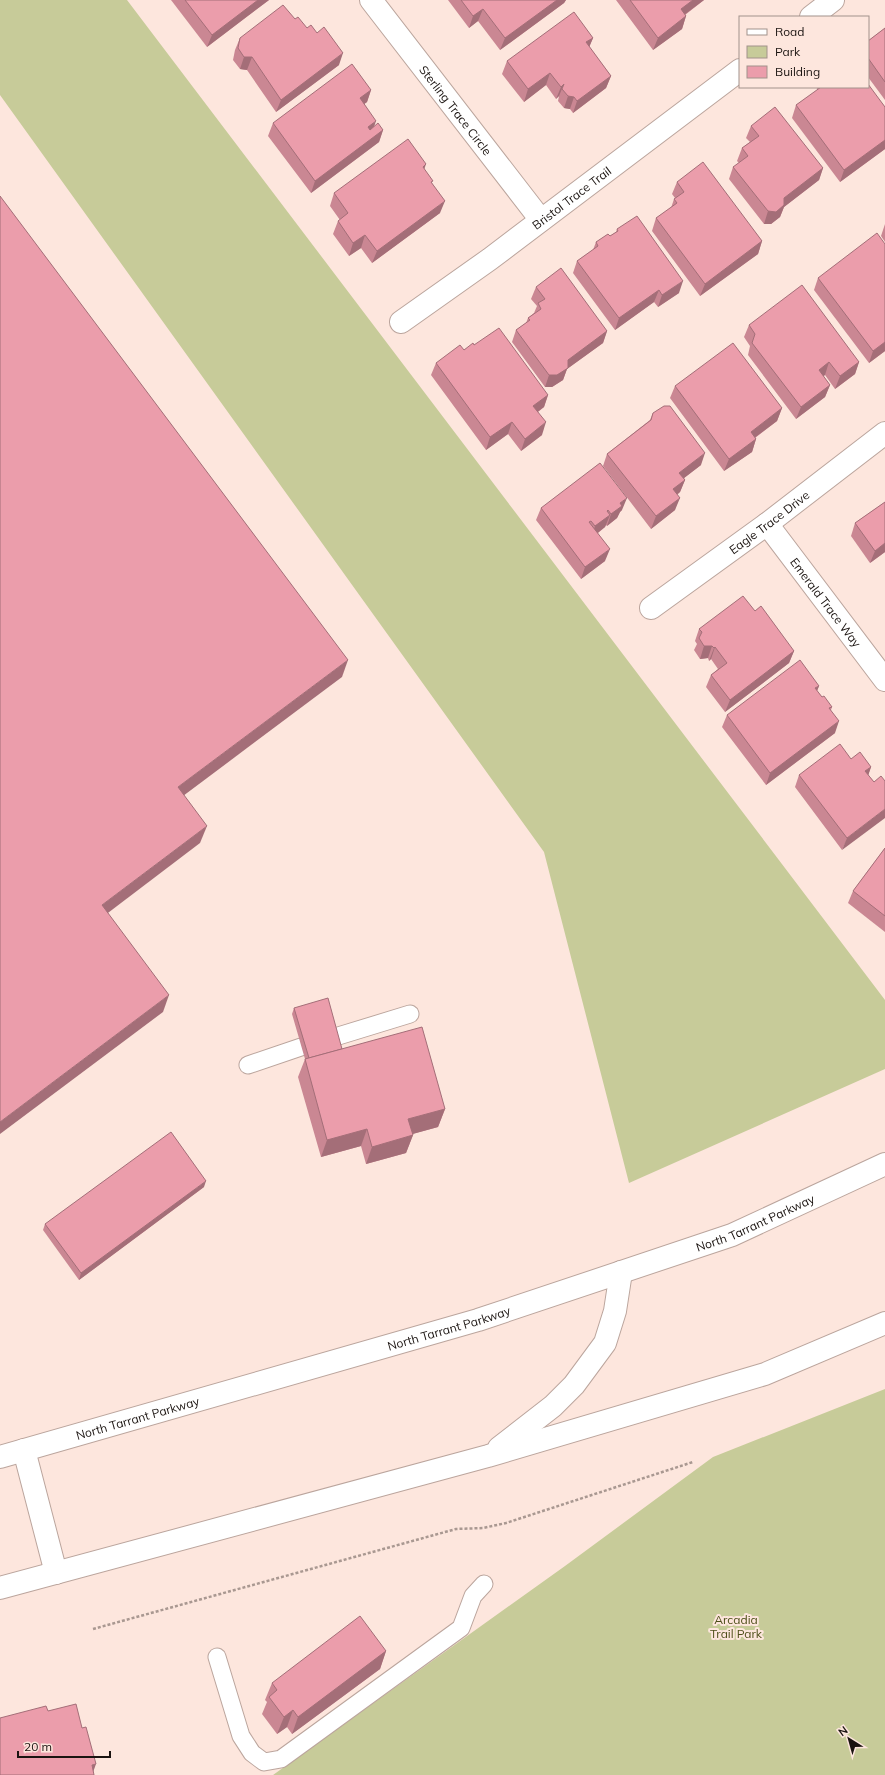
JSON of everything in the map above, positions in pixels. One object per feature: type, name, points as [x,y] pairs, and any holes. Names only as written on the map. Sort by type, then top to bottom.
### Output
[{"type":"main road","name":"Sterling Trace Circle","points":[[371,0],[541,220]]},
{"type":"main road","points":[[812,16],[833,0]]},
{"type":"main road","name":"Bristol Trace Trail","points":[[401,322],[541,220],[739,71]]},
{"type":"main road","name":"Eagle Trace Drive","points":[[651,608],[767,524],[885,433]]},
{"type":"main road","name":"Emerald Trace Way","points":[[767,524],[885,680]]},
{"type":"main road","name":"North Tarrant Parkway","points":[[0,1457],[478,1320],[732,1235],[885,1164]]},
{"type":"main road","points":[[488,1456],[553,1406],[574,1386],[605,1343],[615,1311],[621,1272]]},
{"type":"main road","points":[[0,1588],[488,1456],[765,1374],[885,1323]]},
{"type":"main road","points":[[24,1450],[56,1573]]},
{"type":"lane","points":[[335,1037],[410,1014]]},
{"type":"lane","points":[[248,1065],[301,1047]]},
{"type":"lane","points":[[217,1657],[241,1736],[252,1753],[264,1762],[281,1759],[461,1628],[473,1596],[484,1584]]},
{"type":"path","points":[[93,1629],[456,1529],[483,1528],[506,1524],[693,1462]]},
{"type":"green space","points":[[0,0],[127,0],[885,1000],[885,1069],[629,1183],[544,852],[0,95]]},
{"type":"green space","name":"Arcadia Trail Park","points":[[885,1389],[885,1775],[273,1775],[565,1566],[713,1457]]},
{"type":"building","points":[[185,0],[258,0],[212,35]]},
{"type":"building","points":[[461,0],[557,0],[505,38],[483,9],[473,16]]},
{"type":"building","points":[[630,0],[693,0],[681,9],[686,16],[658,38]]},
{"type":"building","points":[[283,5],[295,19],[298,17],[307,28],[311,25],[317,33],[324,27],[343,53],[281,100],[252,57],[244,57],[238,48],[240,38]]},
{"type":"building","points":[[574,12],[593,38],[586,42],[611,76],[577,101],[574,97],[568,96],[562,89],[564,84],[561,87],[550,73],[528,89],[507,61]]},
{"type":"building","points":[[885,28],[885,82],[869,59],[869,40]]},
{"type":"building","points":[[352,64],[371,90],[360,98],[376,121],[368,127],[370,130],[378,123],[383,130],[315,181],[273,123]]},
{"type":"building","points":[[869,85],[885,107],[885,140],[844,170],[796,105],[820,88],[869,88]]},
{"type":"building","points":[[775,107],[823,168],[784,198],[784,205],[776,212],[768,211],[733,167],[748,156],[742,148],[759,136],[751,126]]},
{"type":"building","points":[[408,139],[426,164],[423,167],[433,181],[431,182],[445,201],[377,251],[365,235],[353,243],[338,221],[348,213],[334,193]]},
{"type":"building","points":[[703,162],[762,241],[705,284],[656,218],[677,203],[674,199],[684,192],[677,182]]},
{"type":"building","points":[[0,196],[348,660],[178,787],[207,826],[102,905],[169,995],[0,1122]]},
{"type":"building","points":[[637,216],[683,281],[662,295],[659,290],[619,318],[577,261],[598,246],[596,242],[608,234],[610,236],[618,231],[617,229]]},
{"type":"building","points":[[877,233],[885,244],[885,342],[873,351],[818,278]]},
{"type":"building","points":[[561,268],[607,331],[568,360],[568,368],[557,375],[549,375],[516,330],[530,320],[528,318],[541,309],[538,303],[545,299],[536,287]]},
{"type":"building","points":[[802,285],[859,362],[840,376],[829,362],[819,370],[830,385],[801,407],[752,343],[755,334],[749,325]]},
{"type":"building","points":[[499,328],[548,395],[533,406],[546,422],[525,439],[512,422],[490,437],[436,363],[460,345],[464,350]]},
{"type":"building","points":[[733,343],[782,408],[751,432],[756,439],[729,459],[675,386]]},
{"type":"building","points":[[664,406],[670,406],[705,453],[679,473],[685,480],[673,489],[680,498],[656,516],[607,454],[651,420],[653,413]]},
{"type":"building","points":[[600,463],[627,498],[620,503],[622,506],[611,514],[608,510],[607,511],[610,515],[595,526],[591,521],[589,522],[610,549],[585,567],[541,508]]},
{"type":"building","points":[[885,502],[885,543],[875,551],[855,523]]},
{"type":"building","points":[[743,596],[755,611],[761,606],[794,651],[730,700],[711,675],[727,663],[715,647],[704,646],[699,638],[702,632],[699,629]]},
{"type":"building","points":[[800,660],[819,686],[815,688],[822,697],[824,696],[832,707],[829,708],[839,721],[770,773],[727,715]]},
{"type":"building","points":[[840,744],[851,759],[860,752],[871,767],[865,771],[874,782],[881,776],[885,781],[885,809],[847,838],[799,775]]},
{"type":"building","points":[[885,848],[885,916],[853,891]]},
{"type":"building","points":[[328,998],[342,1049],[309,1058],[294,1008]]},
{"type":"building","points":[[422,1027],[445,1109],[408,1119],[413,1135],[372,1147],[367,1129],[327,1140],[305,1059]]},
{"type":"building","points":[[171,1132],[206,1181],[81,1273],[45,1224]]},
{"type":"building","points":[[360,1616],[386,1651],[298,1717],[293,1710],[284,1717],[269,1697],[277,1690],[272,1683]]},
{"type":"building","points":[[76,1704],[82,1728],[86,1727],[96,1764],[92,1765],[94,1775],[0,1775],[0,1718],[46,1706],[48,1711]]}]
